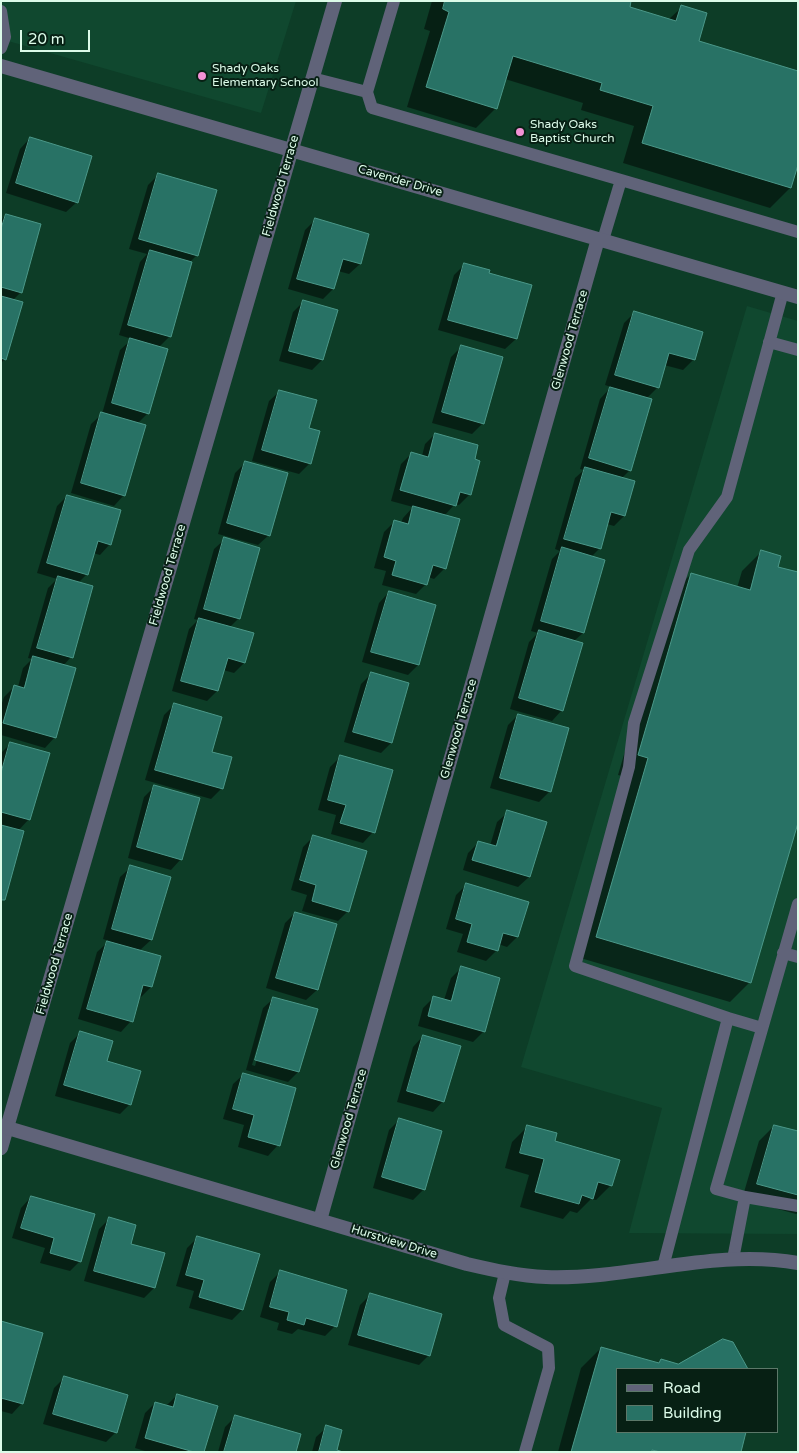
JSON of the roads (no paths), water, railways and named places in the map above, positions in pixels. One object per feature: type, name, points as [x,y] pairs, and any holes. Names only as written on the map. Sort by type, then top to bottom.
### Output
[{"type":"street","name":"Fieldwood Terrace","points":[[1,1148],[4,1127],[335,1]]},
{"type":"street","name":"Cavender Drive","points":[[1,66],[798,297]]},
{"type":"street","name":"Glenwood Terrace","points":[[320,1220],[601,240]]},
{"type":"street","name":"Hurstview Drive","points":[[4,1127],[467,1264],[505,1273],[547,1277],[586,1275],[733,1259],[778,1259],[798,1263]]},
{"type":"lane","points":[[394,1],[367,92],[372,108],[798,232]]},
{"type":"lane","points":[[1,11],[5,38],[1,48]]},
{"type":"lane","points":[[312,78],[367,92]]},
{"type":"lane","points":[[601,240],[621,180]]},
{"type":"lane","points":[[762,1028],[575,966],[629,767],[634,723],[689,550],[727,497],[783,292]]},
{"type":"lane","points":[[768,342],[798,350]]},
{"type":"lane","points":[[798,904],[716,1189],[745,1197],[798,1206]]},
{"type":"lane","points":[[784,953],[798,957]]},
{"type":"lane","points":[[663,1267],[728,1018]]},
{"type":"lane","points":[[733,1259],[745,1197]]},
{"type":"lane","points":[[505,1273],[499,1298],[504,1324],[548,1348],[549,1368],[524,1452]]},
{"type":"place","name":"Shady Oaks Elementary School","points":[[202,76]]},
{"type":"place","name":"Shady Oaks Baptist Church","points":[[520,132]]}]
